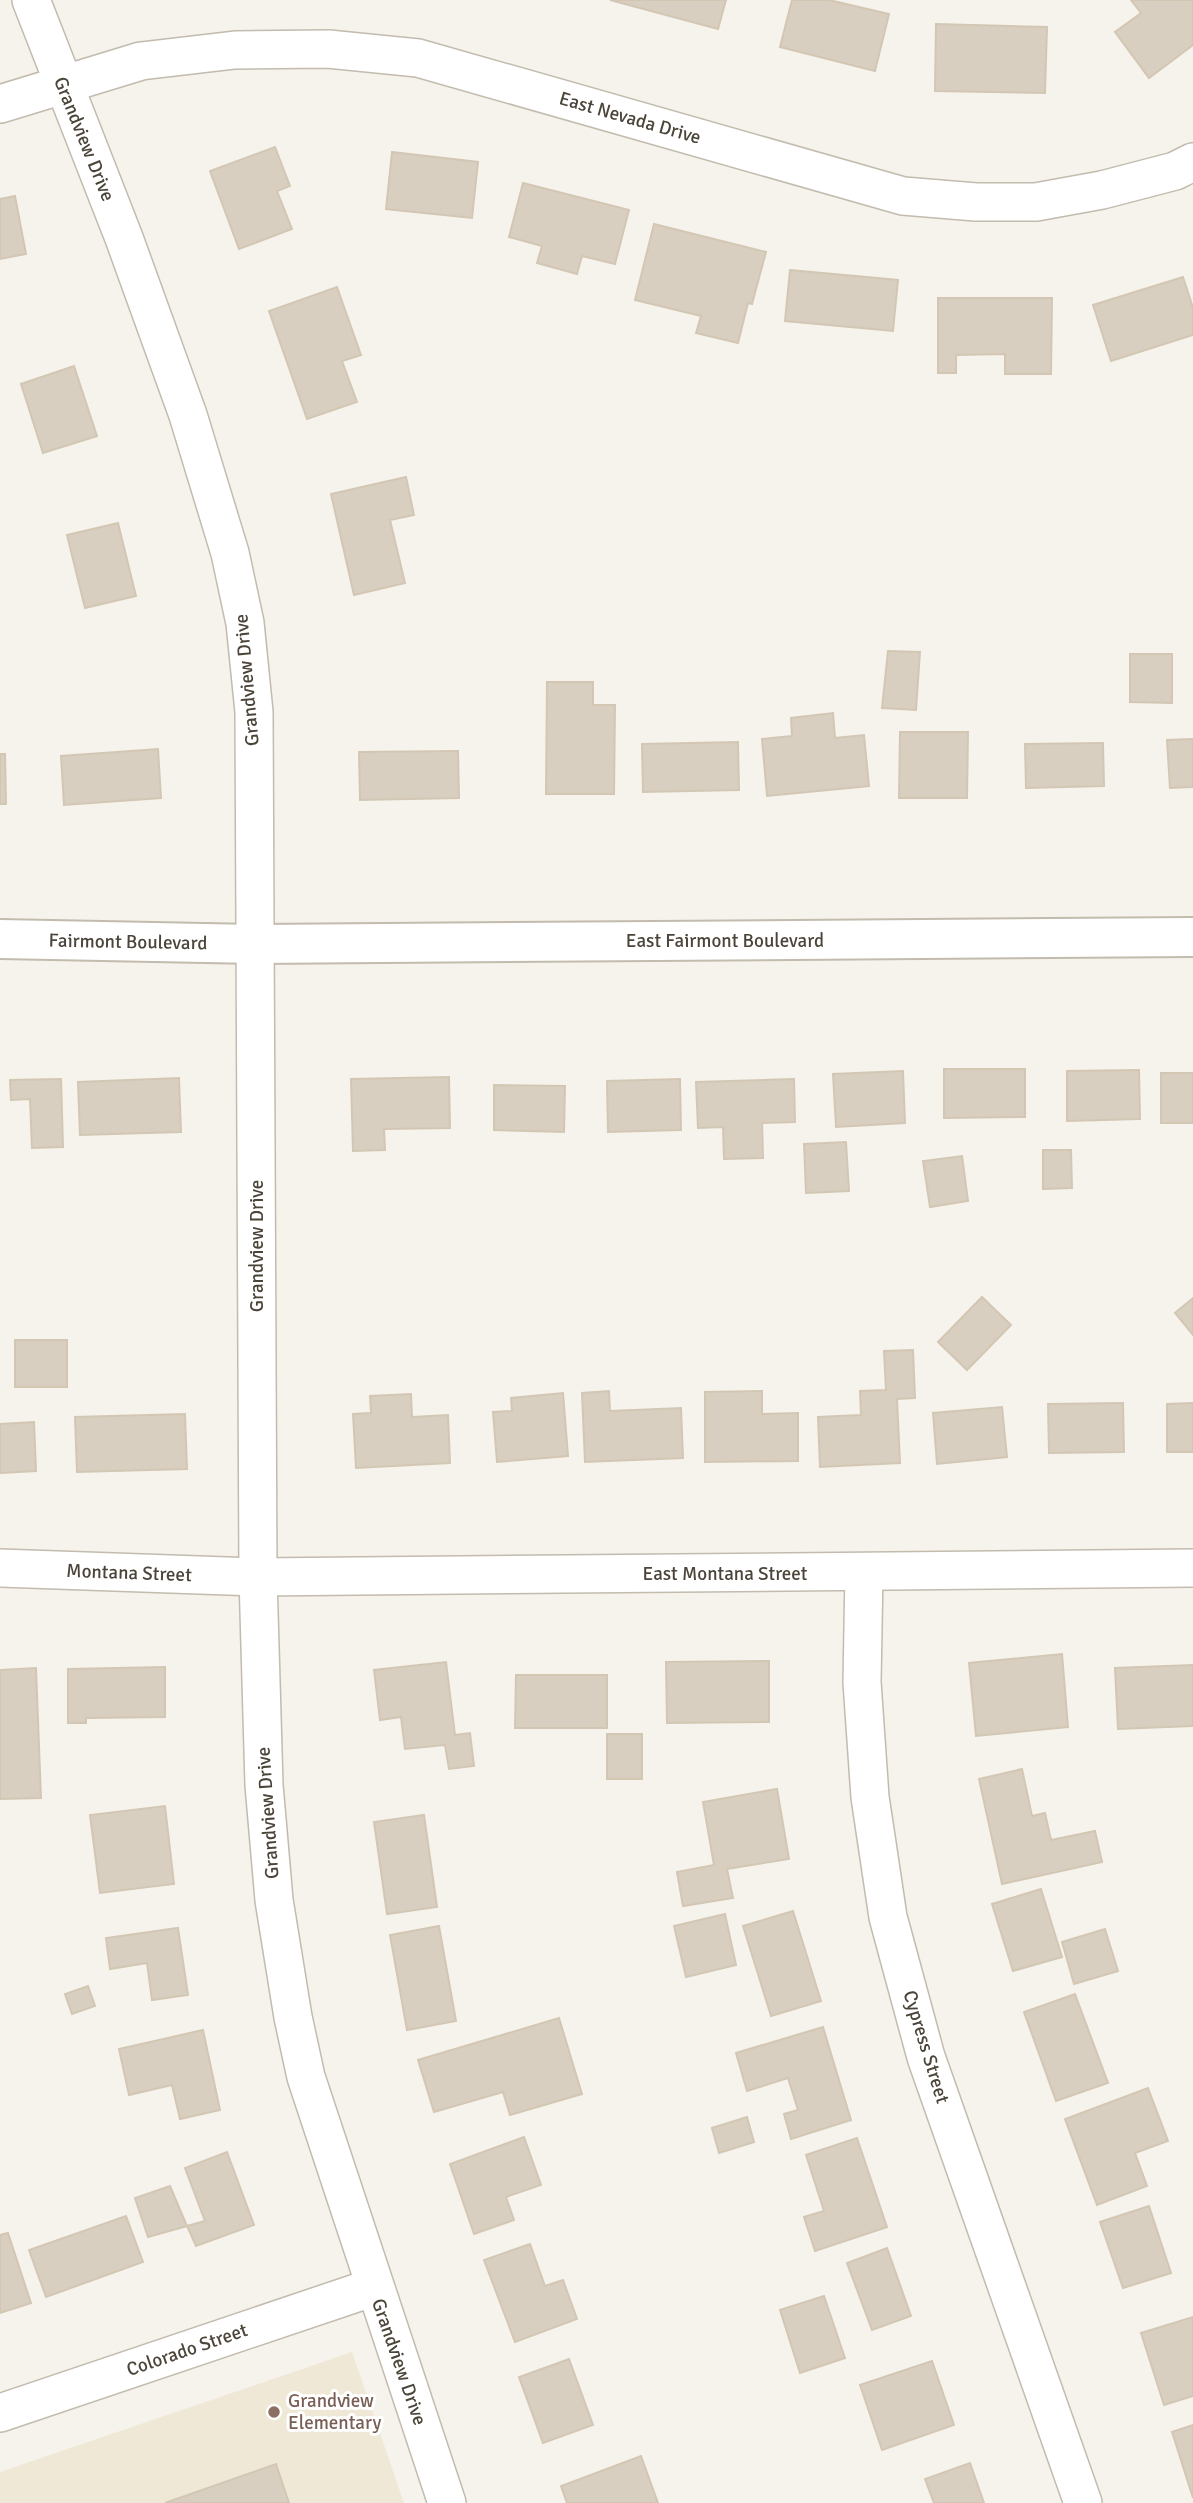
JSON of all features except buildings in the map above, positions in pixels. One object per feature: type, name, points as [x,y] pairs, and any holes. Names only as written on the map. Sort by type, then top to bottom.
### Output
[{"type":"street","name":"Grandview Drive","points":[[31,0],[124,238],[188,415],[230,553],[245,623],[254,712],[258,1577],[264,1785],[274,1900],[306,2077],[447,2503]]},
{"type":"street","name":"East Nevada Drive","points":[[0,104],[141,61],[235,50],[328,49],[418,58],[903,196],[976,202],[1036,202],[1102,190],[1175,171],[1193,162]]},
{"type":"street","name":"East Fairmont Boulevard","points":[[257,944],[1193,937]]},
{"type":"street","name":"Fairmont Boulevard","points":[[0,939],[257,944]]},
{"type":"street","name":"Montana Street","points":[[0,1568],[258,1577]]},
{"type":"street","name":"East Montana Street","points":[[258,1577],[1193,1568]]},
{"type":"street","name":"Cypress Street","points":[[864,1573],[862,1682],[870,1797],[888,1917],[926,2057],[1083,2503]]},
{"type":"street","name":"Colorado Street","points":[[0,2413],[374,2287]]},
{"type":"shaded area","name":"Grandview Elementary","points":[[352,2352],[404,2503],[0,2503],[0,2472]]},
{"type":"place","name":"Grandview Elementary","points":[[274,2412]]}]
